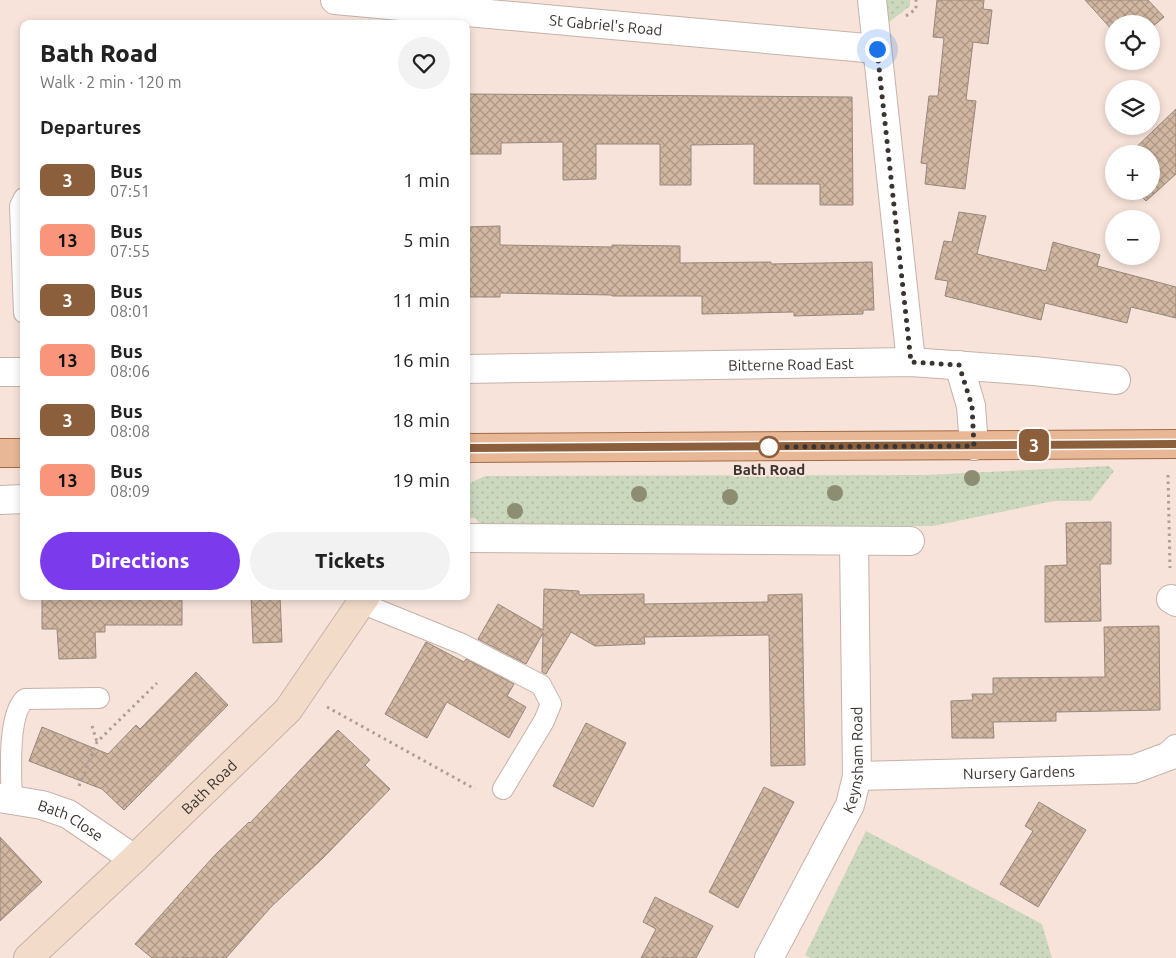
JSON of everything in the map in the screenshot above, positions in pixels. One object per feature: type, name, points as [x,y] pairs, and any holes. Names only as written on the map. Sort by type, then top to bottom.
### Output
[{"type":"main road","points":[[470,448],[1172,444]]},
{"type":"main road","points":[[0,453],[20,453]]},
{"type":"street","name":"St Gabriel's Road","points":[[334,0],[877,49]]},
{"type":"street","points":[[872,0],[911,362]]},
{"type":"street","name":"Bitterne Road East","points":[[470,369],[911,362],[1034,371],[1116,380]]},
{"type":"street","points":[[959,365],[972,406],[974,446]]},
{"type":"street","points":[[0,372],[20,372]]},
{"type":"street","points":[[0,500],[20,499]]},
{"type":"street","points":[[470,538],[910,541]]},
{"type":"street","name":"Keynsham Road","points":[[769,958],[850,805],[856,776],[854,541]]},
{"type":"street","name":"Bath Road","points":[[28,958],[134,859],[288,710],[363,600]]},
{"type":"street","name":"Nursery Gardens","points":[[856,776],[1134,769],[1169,756],[1176,748]]},
{"type":"street","name":"Bath Close","points":[[6,799],[42,805],[68,814],[134,859]]},
{"type":"lane","points":[[363,600],[462,644],[541,685],[551,704],[544,721],[503,789]]},
{"type":"lane","points":[[6,799],[10,745],[19,704],[25,699],[99,698]]},
{"type":"path","points":[[1172,444],[1173,601]]},
{"type":"path","points":[[68,814],[97,742],[157,683]]},
{"type":"path","points":[[300,692],[478,791]]},
{"type":"green space","points":[[886,0],[910,0],[910,6],[888,23]]},
{"type":"green space","points":[[1109,466],[1114,471],[1091,501],[1054,501],[933,526],[482,527],[475,518],[470,518],[470,483],[485,476],[925,475]]},
{"type":"green space","points":[[866,831],[1042,924],[1052,958],[811,958],[805,955]]},
{"type":"building","points":[[937,0],[984,0],[983,9],[992,10],[988,44],[973,42],[966,100],[976,101],[965,189],[925,184],[927,164],[921,163],[929,96],[938,96],[944,38],[933,37]]},
{"type":"building","points":[[1085,0],[1148,0],[1164,17],[1160,20],[1160,15],[1105,15],[1105,22]]},
{"type":"building","points":[[470,94],[852,97],[853,205],[820,205],[820,184],[754,184],[754,144],[691,145],[691,185],[660,185],[660,144],[596,144],[596,179],[563,180],[563,142],[501,143],[501,154],[470,154]]},
{"type":"building","points":[[1176,109],[1176,174],[1160,188],[1160,145],[1138,145],[1149,135],[1160,135],[1160,124]]},
{"type":"building","points":[[959,212],[986,216],[977,254],[1046,271],[1053,242],[1100,255],[1097,266],[1176,287],[1176,318],[1131,307],[1127,323],[1045,303],[1041,320],[945,296],[948,281],[935,279],[944,241],[952,242]]},
{"type":"building","points":[[500,226],[500,245],[680,246],[680,263],[872,262],[874,310],[863,310],[863,314],[794,316],[794,312],[702,314],[702,296],[500,293],[500,297],[470,297],[470,227]]},
{"type":"building","points":[[1111,522],[1111,564],[1100,564],[1101,621],[1045,622],[1045,566],[1067,565],[1066,523]]},
{"type":"building","points":[[544,589],[579,591],[579,595],[644,594],[644,604],[768,602],[768,595],[802,594],[805,765],[771,766],[769,635],[644,637],[645,644],[595,646],[571,632],[546,674],[542,672],[543,633],[526,664],[478,639],[498,604],[543,630]]},
{"type":"building","points":[[42,600],[182,600],[182,625],[105,625],[105,632],[95,632],[96,658],[59,659],[57,629],[42,629]]},
{"type":"building","points":[[251,600],[280,600],[282,642],[253,643]]},
{"type":"building","points":[[1159,626],[1160,710],[1056,712],[1056,721],[993,722],[994,738],[952,738],[951,701],[973,700],[972,694],[993,694],[993,678],[1105,677],[1104,627]]},
{"type":"building","points":[[426,642],[464,662],[466,659],[514,684],[507,696],[526,707],[509,738],[447,702],[427,738],[385,714]]},
{"type":"building","points":[[196,672],[228,705],[124,810],[102,789],[29,761],[42,727],[108,754],[136,725],[140,729]]},
{"type":"building","points":[[586,723],[626,743],[593,807],[553,786]]},
{"type":"building","points":[[338,730],[370,760],[365,765],[390,789],[323,858],[271,907],[226,958],[152,958],[135,944],[214,856],[250,823]]},
{"type":"building","points":[[764,787],[794,802],[738,908],[709,892]]},
{"type":"building","points":[[1039,802],[1086,830],[1038,907],[1000,884],[1033,831],[1025,826]]},
{"type":"building","points":[[0,837],[42,882],[0,921]]},
{"type":"building","points":[[655,897],[713,926],[696,958],[641,958],[656,929],[643,922]]},
{"type":"bus line","name":"3","points":[[470,448],[1176,444]]},
{"type":"place","name":"Bath Road","points":[[769,447]]},
{"type":"route","points":[[769,447],[974,446],[972,406],[959,365],[911,362],[877,49]]}]
